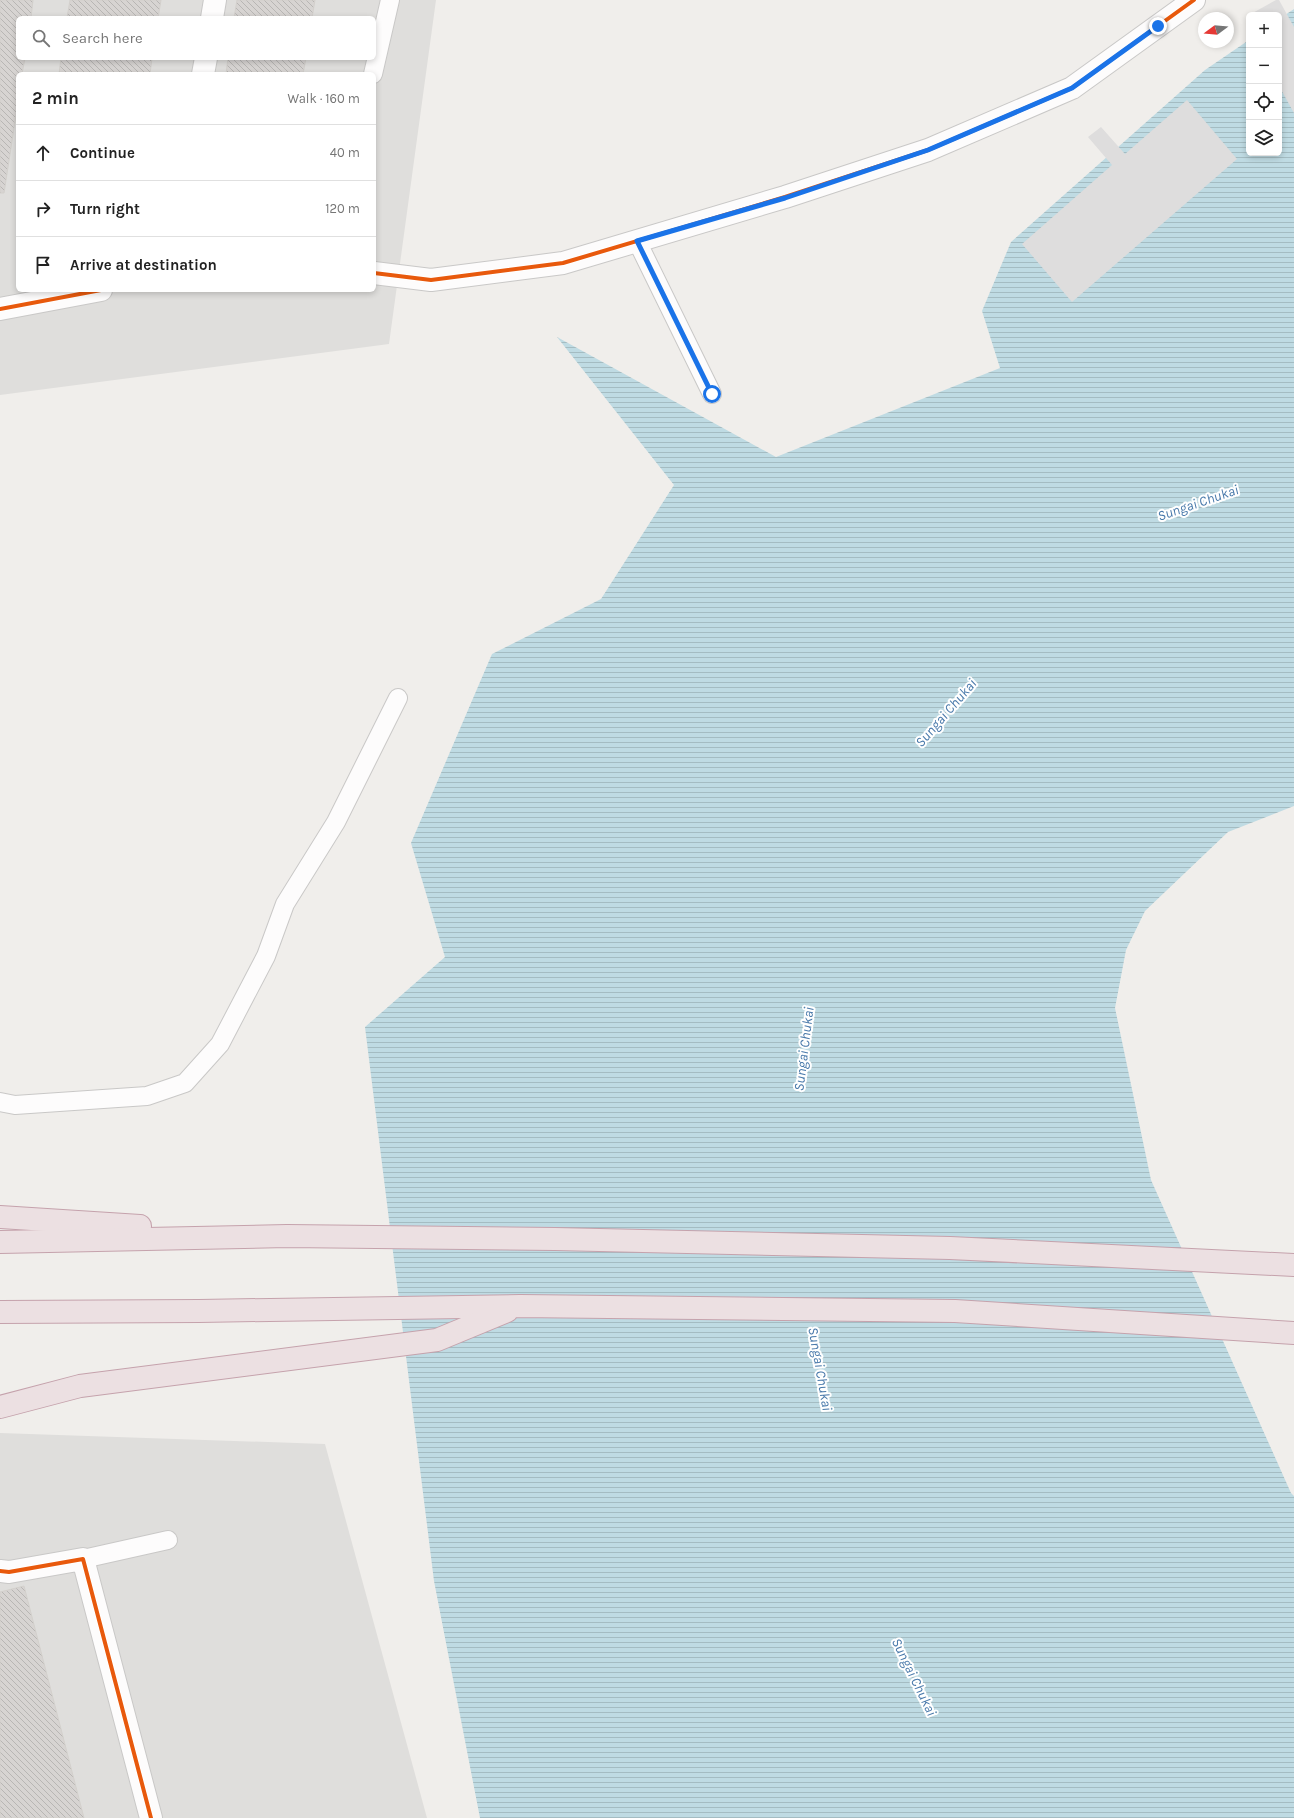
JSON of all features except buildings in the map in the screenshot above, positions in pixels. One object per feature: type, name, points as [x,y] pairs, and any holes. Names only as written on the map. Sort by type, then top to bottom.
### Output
[{"type":"highway","points":[[0,1217],[287,1236]]},
{"type":"highway","points":[[0,1242],[287,1236],[555,1239],[950,1248],[1294,1265]]},
{"type":"highway","points":[[0,1407],[80,1386],[437,1340],[520,1306]]},
{"type":"highway","points":[[0,1312],[199,1311],[520,1306],[955,1311],[1294,1333]]},
{"type":"street","points":[[212,16],[215,0]]},
{"type":"street","points":[[376,273],[431,280],[563,263],[785,198],[928,150],[1072,88],[1194,0]]},
{"type":"street","points":[[203,72],[206,60]]},
{"type":"street","points":[[0,309],[90,292]]},
{"type":"street","points":[[0,1571],[10,1572],[83,1559],[151,1818]]},
{"type":"lane","points":[[373,72],[390,0]]},
{"type":"lane","points":[[637,241],[712,394]]},
{"type":"lane","points":[[0,1102],[15,1105],[147,1096],[185,1083],[220,1044],[266,956],[285,904],[336,822],[398,698]]},
{"type":"lane","points":[[83,1559],[168,1540]]},
{"type":"shaded area","points":[[0,0],[436,0],[389,344],[0,395]]},
{"type":"shaded area","points":[[0,1433],[325,1444],[427,1818],[0,1818]]},
{"type":"water","name":"Sungai Chukai","points":[[1294,9],[1294,806],[1228,832],[1145,911],[1126,950],[1115,1008],[1151,1180],[1291,1493],[1294,1496],[1294,1818],[480,1818],[434,1581],[365,1027],[445,957],[411,843],[492,654],[601,599],[674,485],[557,337],[776,457],[1000,368],[982,311],[1011,242],[1205,70],[1246,42],[1246,156],[1282,156],[1282,17]]},
{"type":"pier","points":[[1276,0],[1279,0],[1294,27],[1294,113],[1282,91],[1282,12],[1254,12]]},
{"type":"pier","points":[[1187,100],[1237,159],[1072,302],[1022,244],[1112,165],[1088,137],[1101,127],[1125,154]]},
{"type":"cycle path","points":[[376,273],[431,280],[563,263],[785,197],[928,150],[1072,88],[1194,0]]},
{"type":"cycle path","points":[[0,309],[90,292]]},
{"type":"cycle path","points":[[0,1571],[9,1572],[83,1559],[151,1818]]},
{"type":"route","points":[[712,394],[637,241],[785,198],[928,150],[1072,88],[1158,26]]}]
